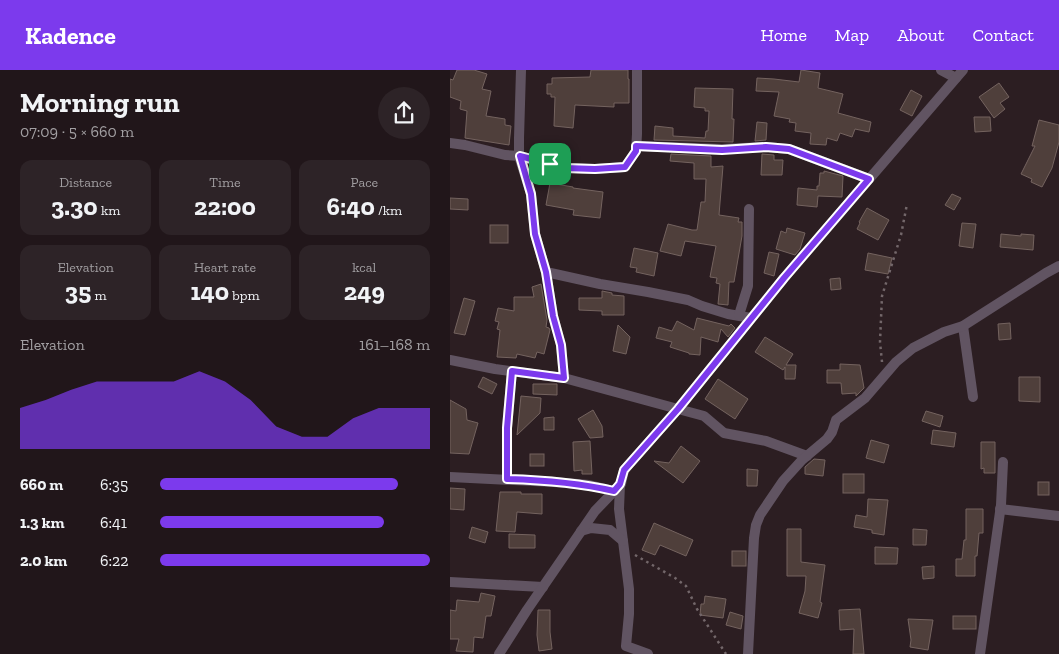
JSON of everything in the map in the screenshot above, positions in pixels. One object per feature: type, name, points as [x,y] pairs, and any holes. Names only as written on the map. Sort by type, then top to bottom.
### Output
[{"type":"street","points":[[521,70],[520,156],[531,194],[535,234],[546,272],[553,316],[561,345],[564,378]]},
{"type":"street","points":[[450,143],[505,155],[520,156],[565,168],[625,167],[636,151],[636,70]]},
{"type":"street","points":[[941,70],[956,78]]},
{"type":"street","points":[[499,654],[595,510],[617,487],[624,470],[678,409],[784,278],[963,70]]},
{"type":"street","points":[[636,146],[722,150],[766,147],[789,149],[869,179]]},
{"type":"street","points":[[739,315],[748,286],[749,209]]},
{"type":"street","points":[[748,654],[756,525],[760,515],[783,481],[807,456],[827,439],[832,432],[836,420],[865,398],[896,362],[913,348],[944,332],[962,326],[1059,266]]},
{"type":"street","points":[[546,272],[688,300],[728,314],[751,318]]},
{"type":"street","points":[[962,326],[972,397]]},
{"type":"street","points":[[450,360],[495,369],[564,378],[704,416],[724,433],[766,441],[807,456]]},
{"type":"street","points":[[507,479],[507,428],[512,371]]},
{"type":"street","points":[[980,654],[1000,510],[1003,462]]},
{"type":"street","points":[[450,477],[530,480],[617,487]]},
{"type":"street","points":[[617,487],[629,589],[626,646],[648,654]]},
{"type":"street","points":[[1000,510],[1059,516]]},
{"type":"street","points":[[581,532],[591,528],[610,530],[624,545]]},
{"type":"street","points":[[450,582],[543,587]]},
{"type":"path","points":[[885,374],[880,342],[882,296],[901,235],[907,204]]},
{"type":"path","points":[[624,545],[686,586],[697,609],[726,654]]},
{"type":"building","points":[[457,70],[474,70],[487,74],[482,89],[491,91],[486,116],[505,119],[505,125],[511,126],[509,145],[465,138],[467,111],[460,109],[461,101],[450,97],[450,79],[453,80]]},
{"type":"building","points":[[591,70],[628,70],[629,103],[614,103],[614,107],[575,105],[573,128],[554,126],[555,97],[547,94],[547,84],[552,84],[552,78],[590,77]]},
{"type":"building","points":[[801,70],[820,73],[818,88],[843,94],[838,113],[871,122],[869,132],[855,129],[852,137],[840,133],[837,141],[827,138],[826,145],[810,144],[811,133],[795,131],[796,123],[789,122],[790,119],[774,116],[779,92],[756,91],[757,78],[799,82]]},
{"type":"building","points":[[999,83],[1009,97],[1000,103],[1005,109],[994,118],[979,97]]},
{"type":"building","points":[[695,88],[733,89],[733,142],[654,140],[655,126],[673,128],[673,136],[705,138],[706,131],[708,131],[709,111],[705,111],[705,108],[694,107]]},
{"type":"building","points":[[911,90],[922,96],[912,116],[900,110]]},
{"type":"building","points":[[974,117],[990,117],[991,131],[975,132]]},
{"type":"building","points":[[1039,120],[1059,125],[1059,142],[1052,168],[1042,187],[1031,182],[1032,179],[1021,174],[1035,146],[1032,146]]},
{"type":"building","points":[[757,122],[767,123],[766,140],[755,141]]},
{"type":"building","points":[[671,154],[711,156],[711,167],[723,166],[719,215],[739,218],[738,222],[742,222],[742,236],[734,282],[729,282],[728,305],[718,304],[720,284],[716,283],[717,278],[710,277],[716,246],[685,241],[681,256],[660,251],[668,224],[697,230],[701,202],[705,202],[706,179],[694,179],[694,163],[670,161]]},
{"type":"building","points":[[762,154],[774,155],[774,160],[783,160],[782,175],[761,175]]},
{"type":"building","points":[[824,171],[843,176],[842,197],[818,196],[817,207],[797,205],[798,188],[817,190],[820,173],[824,173]]},
{"type":"building","points":[[550,183],[603,192],[600,218],[573,215],[574,210],[546,205]]},
{"type":"building","points":[[952,194],[961,198],[954,210],[945,205]]},
{"type":"building","points":[[450,198],[468,199],[468,210],[450,209]]},
{"type":"building","points":[[867,208],[889,220],[878,240],[857,229]]},
{"type":"building","points":[[962,223],[976,224],[973,248],[959,246]]},
{"type":"building","points":[[490,225],[508,225],[508,243],[490,243]]},
{"type":"building","points":[[787,228],[805,233],[800,249],[795,255],[776,249],[781,231],[786,233]]},
{"type":"building","points":[[1001,234],[1034,235],[1033,250],[1000,247]]},
{"type":"building","points":[[634,248],[658,253],[654,276],[636,272],[637,268],[630,267]]},
{"type":"building","points":[[769,252],[779,254],[774,276],[764,273]]},
{"type":"building","points":[[868,253],[892,258],[888,274],[865,270]]},
{"type":"building","points":[[840,278],[841,289],[831,290],[830,279]]},
{"type":"building","points":[[541,284],[547,320],[546,327],[550,330],[544,354],[537,352],[535,358],[517,354],[516,358],[497,357],[500,330],[497,329],[499,322],[495,321],[498,308],[514,311],[514,297],[534,297],[532,287]]},
{"type":"building","points":[[602,291],[612,293],[612,295],[624,296],[624,315],[602,315],[602,311],[579,310],[579,298],[602,298]]},
{"type":"building","points":[[464,298],[475,301],[465,335],[454,333]]},
{"type":"building","points":[[697,318],[729,326],[731,324],[735,328],[728,337],[721,329],[718,342],[701,337],[700,355],[689,354],[670,347],[672,342],[656,338],[659,327],[672,331],[677,321],[694,330]]},
{"type":"building","points":[[1010,323],[1011,339],[999,340],[998,324]]},
{"type":"building","points":[[618,325],[630,337],[626,354],[613,351]]},
{"type":"building","points":[[765,337],[793,354],[786,365],[796,365],[795,379],[785,379],[785,367],[783,370],[755,352]]},
{"type":"building","points":[[840,364],[860,365],[864,388],[856,396],[856,393],[842,394],[841,383],[827,383],[827,370],[840,370]]},
{"type":"building","points":[[483,377],[497,384],[492,394],[478,387]]},
{"type":"building","points":[[1019,377],[1040,377],[1040,402],[1019,401]]},
{"type":"building","points":[[718,379],[748,399],[735,419],[705,399]]},
{"type":"building","points":[[533,384],[557,384],[557,395],[533,394]]},
{"type":"building","points":[[521,396],[541,398],[540,413],[517,435]]},
{"type":"building","points":[[450,400],[466,409],[467,420],[478,423],[469,454],[450,453]]},
{"type":"building","points":[[593,410],[602,426],[603,437],[590,438],[578,419]]},
{"type":"building","points":[[926,411],[943,416],[940,427],[922,421]]},
{"type":"building","points":[[554,417],[554,430],[544,430],[544,418]]},
{"type":"building","points":[[933,430],[956,433],[954,447],[931,444]]},
{"type":"building","points":[[871,440],[889,445],[884,463],[866,458]]},
{"type":"building","points":[[590,441],[592,474],[582,474],[582,470],[574,471],[573,442]]},
{"type":"building","points":[[981,442],[995,442],[995,473],[984,473],[984,468],[981,469]]},
{"type":"building","points":[[681,446],[700,461],[683,483],[654,461],[669,463]]},
{"type":"building","points":[[530,454],[544,454],[544,466],[530,466]]},
{"type":"building","points":[[814,459],[825,460],[823,476],[805,474],[805,467]]},
{"type":"building","points":[[747,469],[758,470],[757,486],[747,486]]},
{"type":"building","points":[[843,474],[864,474],[864,493],[843,493]]},
{"type":"building","points":[[1038,482],[1049,482],[1049,495],[1038,495]]},
{"type":"building","points":[[450,488],[465,489],[464,510],[450,509]]},
{"type":"building","points":[[500,492],[542,494],[542,514],[517,512],[515,532],[496,531]]},
{"type":"building","points":[[868,499],[888,500],[884,535],[872,533],[872,530],[854,527],[856,515],[867,517]]},
{"type":"building","points":[[966,509],[983,509],[983,533],[979,533],[977,556],[975,556],[975,576],[956,576],[956,559],[962,559],[964,540],[966,540]]},
{"type":"building","points":[[654,523],[693,540],[686,556],[660,545],[655,555],[642,550]]},
{"type":"building","points":[[472,527],[488,532],[485,543],[469,538]]},
{"type":"building","points":[[787,529],[801,529],[801,562],[825,565],[820,602],[822,603],[818,618],[799,613],[805,591],[806,576],[787,576]]},
{"type":"building","points":[[913,529],[927,530],[926,545],[913,545]]},
{"type":"building","points":[[509,534],[535,535],[535,548],[509,548]]},
{"type":"building","points":[[875,547],[898,548],[897,564],[875,564]]},
{"type":"building","points":[[732,551],[746,551],[746,566],[732,566]]},
{"type":"building","points":[[934,566],[934,578],[923,579],[922,567]]},
{"type":"building","points":[[481,593],[495,596],[491,616],[486,616],[483,638],[474,637],[473,652],[456,651],[459,639],[450,639],[450,610],[456,611],[457,600],[479,602]]},
{"type":"building","points":[[705,596],[726,599],[723,618],[700,615],[701,604],[704,604]]},
{"type":"building","points":[[860,609],[864,654],[853,654],[854,629],[840,630],[839,610]]},
{"type":"building","points":[[538,610],[550,610],[552,649],[539,651],[537,635]]},
{"type":"building","points":[[730,612],[743,616],[741,629],[726,625]]},
{"type":"building","points":[[953,616],[976,616],[976,629],[953,629]]},
{"type":"building","points":[[908,619],[933,620],[928,650],[910,647]]},
{"type":"route","points":[[636,146],[722,150],[766,147],[789,149],[869,179],[784,278],[678,409],[624,470],[620,484],[614,491],[588,485],[507,479],[507,428],[512,371],[564,378],[561,345],[553,316],[546,272],[535,234],[531,194],[520,156],[550,164],[565,168],[625,167],[636,151],[636,146]]}]
